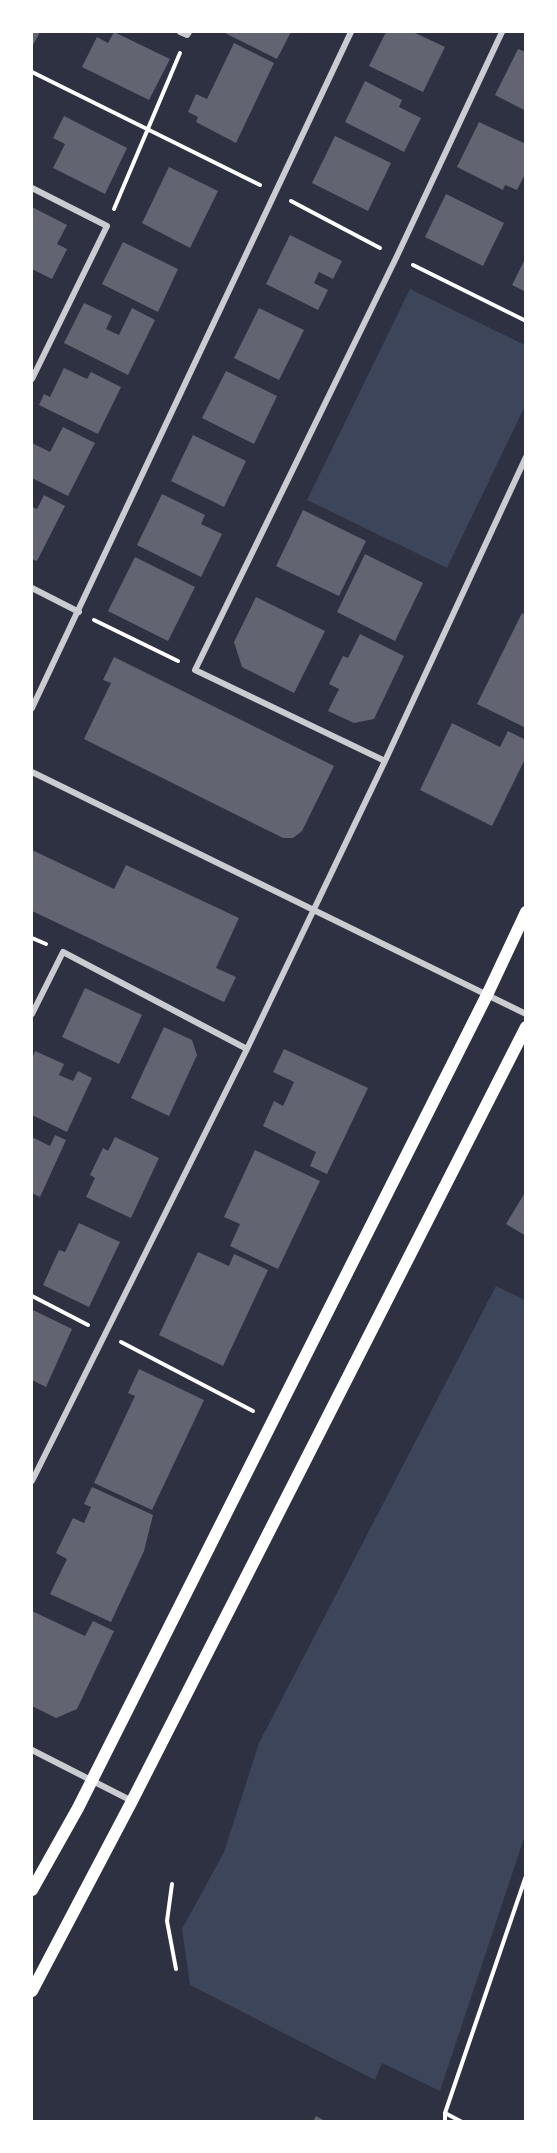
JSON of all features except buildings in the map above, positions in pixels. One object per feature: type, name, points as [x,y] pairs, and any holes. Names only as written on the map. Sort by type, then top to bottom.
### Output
[{"type":"main road","points":[[32,1890],[91,1780],[487,995],[525,912]]},
{"type":"main road","points":[[32,1991],[132,1801],[525,1027]]},
{"type":"street","points":[[180,32],[188,33]]},
{"type":"street","points":[[32,708],[351,32]]},
{"type":"street","points":[[385,761],[195,670],[397,256],[502,32]]},
{"type":"street","points":[[32,188],[107,226],[32,380]]},
{"type":"street","points":[[32,1481],[314,910],[525,457]]},
{"type":"street","points":[[32,588],[78,612]]},
{"type":"street","points":[[32,772],[525,1014]]},
{"type":"street","points":[[32,1014],[63,952],[247,1049]]},
{"type":"street","points":[[32,1750],[132,1801]]},
{"type":"path","points":[[107,226],[188,33]]},
{"type":"path","points":[[78,612],[195,670]]},
{"type":"path","points":[[32,1296],[272,1420]]},
{"type":"path","points":[[445,2121],[445,2113],[525,1876]]},
{"type":"path","points":[[172,1884],[167,1922],[176,1969]]},
{"type":"path","points":[[445,2113],[462,2121]]},
{"type":"shaded area","points":[[410,289],[525,345],[525,406],[447,568],[307,500]]},
{"type":"shaded area","points":[[496,1286],[525,1300],[525,1835],[440,2091],[382,2063],[375,2080],[190,1985],[182,1929],[224,1852],[259,1743]]}]
